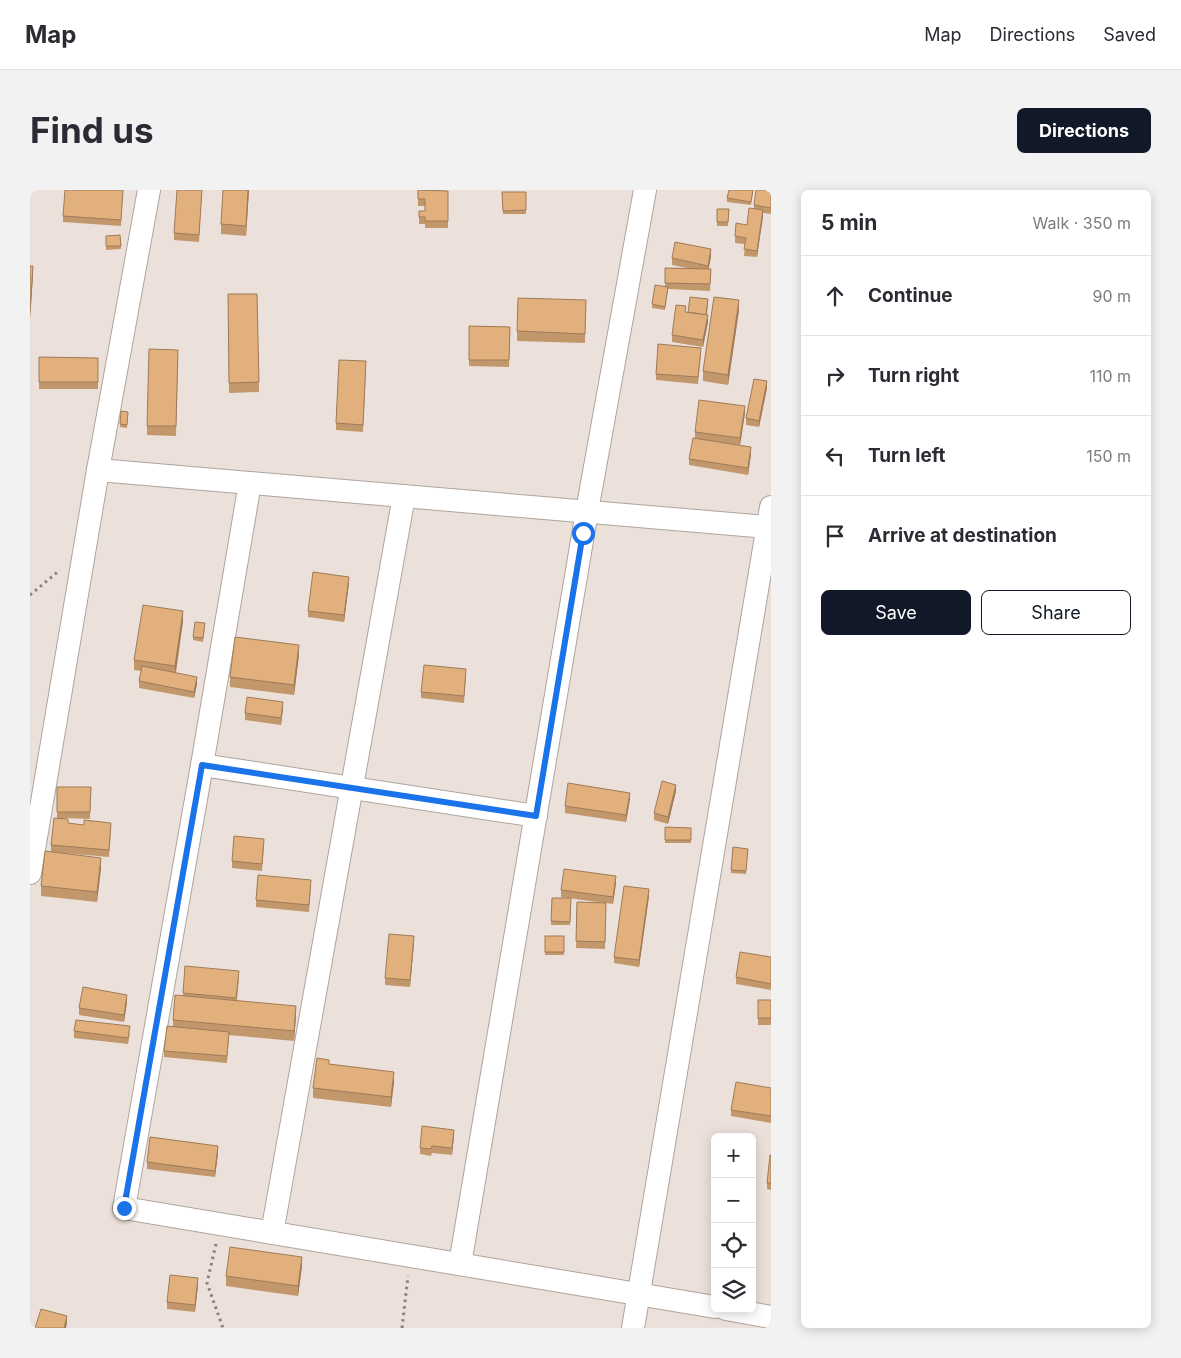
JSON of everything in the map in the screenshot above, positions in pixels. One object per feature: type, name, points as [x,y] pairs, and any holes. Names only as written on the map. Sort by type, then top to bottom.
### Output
[{"type":"street","points":[[30,873],[98,470],[149,190]]},
{"type":"street","points":[[460,1264],[587,511],[645,190]]},
{"type":"street","points":[[98,470],[587,511],[769,517],[633,1328]]},
{"type":"street","points":[[250,483],[124,1208],[711,1306]]},
{"type":"street","points":[[272,1233],[404,496]]},
{"type":"street","points":[[202,765],[536,816]]},
{"type":"street","points":[[748,1313],[771,1317]]},
{"type":"path","points":[[221,1224],[206,1282],[223,1328]]},
{"type":"path","points":[[402,1328],[410,1256]]},
{"type":"building","points":[[65,190],[123,190],[121,220],[63,216]]},
{"type":"building","points":[[177,190],[202,190],[199,235],[174,233]]},
{"type":"building","points":[[223,190],[248,190],[246,226],[221,224]]},
{"type":"building","points":[[418,190],[448,191],[448,221],[425,221],[425,217],[419,217],[419,211],[425,211],[425,199],[418,199]]},
{"type":"building","points":[[729,190],[753,190],[751,202],[727,198]]},
{"type":"building","points":[[756,190],[771,190],[771,208],[754,205]]},
{"type":"building","points":[[502,192],[526,192],[526,210],[503,211]]},
{"type":"building","points":[[749,208],[763,210],[757,251],[744,249],[746,238],[735,236],[736,223],[747,225]]},
{"type":"building","points":[[717,209],[729,209],[728,222],[717,222]]},
{"type":"building","points":[[120,235],[121,246],[106,246],[106,236]]},
{"type":"building","points":[[675,242],[711,249],[708,266],[672,258]]},
{"type":"building","points":[[30,266],[33,266],[30,311]]},
{"type":"building","points":[[665,268],[711,269],[710,284],[665,283]]},
{"type":"building","points":[[655,285],[668,287],[665,307],[652,304]]},
{"type":"building","points":[[228,294],[257,294],[259,382],[229,383]]},
{"type":"building","points":[[690,297],[708,299],[706,315],[688,312]]},
{"type":"building","points":[[714,297],[739,300],[728,375],[703,371]]},
{"type":"building","points":[[518,298],[586,300],[585,334],[517,331]]},
{"type":"building","points":[[676,305],[686,306],[685,312],[708,315],[703,340],[672,335]]},
{"type":"building","points":[[469,326],[510,327],[509,360],[469,360]]},
{"type":"building","points":[[658,344],[701,348],[698,377],[656,374]]},
{"type":"building","points":[[149,349],[178,350],[176,426],[147,426]]},
{"type":"building","points":[[39,357],[98,358],[98,382],[39,382]]},
{"type":"building","points":[[339,360],[366,361],[363,425],[336,423]]},
{"type":"building","points":[[754,379],[767,381],[759,421],[746,418]]},
{"type":"building","points":[[699,400],[745,406],[740,438],[695,432]]},
{"type":"building","points":[[121,411],[128,412],[127,425],[120,424]]},
{"type":"building","points":[[693,438],[751,447],[748,468],[689,459]]},
{"type":"building","points":[[313,572],[349,577],[344,615],[308,611]]},
{"type":"building","points":[[143,605],[183,611],[175,666],[134,660]]},
{"type":"building","points":[[195,622],[205,623],[203,638],[193,637]]},
{"type":"building","points":[[235,637],[299,645],[294,685],[230,677]]},
{"type":"building","points":[[424,665],[466,669],[464,696],[421,692]]},
{"type":"building","points":[[142,666],[197,677],[194,692],[139,681]]},
{"type":"building","points":[[247,697],[283,702],[281,718],[245,713]]},
{"type":"building","points":[[662,781],[676,785],[668,817],[654,813]]},
{"type":"building","points":[[568,783],[630,793],[626,815],[565,806]]},
{"type":"building","points":[[57,787],[91,787],[90,812],[57,812]]},
{"type":"building","points":[[54,818],[68,819],[68,823],[84,825],[84,820],[111,823],[109,850],[51,845]]},
{"type":"building","points":[[665,827],[691,828],[691,840],[665,840]]},
{"type":"building","points":[[234,836],[264,839],[262,864],[232,861]]},
{"type":"building","points":[[733,847],[748,849],[746,871],[731,870]]},
{"type":"building","points":[[45,851],[101,858],[97,892],[41,886]]},
{"type":"building","points":[[564,869],[616,876],[613,897],[561,890]]},
{"type":"building","points":[[258,875],[311,880],[309,905],[256,900]]},
{"type":"building","points":[[624,886],[649,889],[639,960],[614,957]]},
{"type":"building","points":[[552,898],[571,898],[570,922],[551,921]]},
{"type":"building","points":[[577,902],[606,903],[605,942],[576,941]]},
{"type":"building","points":[[389,934],[414,936],[410,980],[385,978]]},
{"type":"building","points":[[545,936],[564,936],[564,952],[545,952]]},
{"type":"building","points":[[740,952],[771,957],[771,984],[736,977]]},
{"type":"building","points":[[185,966],[239,971],[236,998],[183,993]]},
{"type":"building","points":[[83,987],[127,995],[124,1015],[79,1008]]},
{"type":"building","points":[[175,995],[296,1006],[294,1031],[173,1020]]},
{"type":"building","points":[[758,1000],[771,1000],[771,1018],[758,1018]]},
{"type":"building","points":[[76,1020],[130,1026],[128,1038],[74,1031]]},
{"type":"building","points":[[167,1026],[229,1032],[227,1056],[164,1051]]},
{"type":"building","points":[[317,1058],[329,1060],[329,1064],[394,1072],[391,1097],[313,1088]]},
{"type":"building","points":[[736,1082],[771,1088],[771,1116],[731,1110]]},
{"type":"building","points":[[422,1126],[454,1130],[452,1148],[432,1146],[431,1149],[420,1148]]},
{"type":"building","points":[[150,1137],[218,1146],[215,1171],[147,1162]]},
{"type":"building","points":[[770,1155],[771,1183],[767,1183]]},
{"type":"building","points":[[230,1247],[302,1257],[298,1286],[226,1276]]},
{"type":"building","points":[[170,1275],[198,1278],[195,1305],[167,1302]]},
{"type":"building","points":[[41,1309],[67,1316],[64,1328],[35,1328]]},
{"type":"route","points":[[124,1208],[202,765],[536,816],[583,533]]}]
